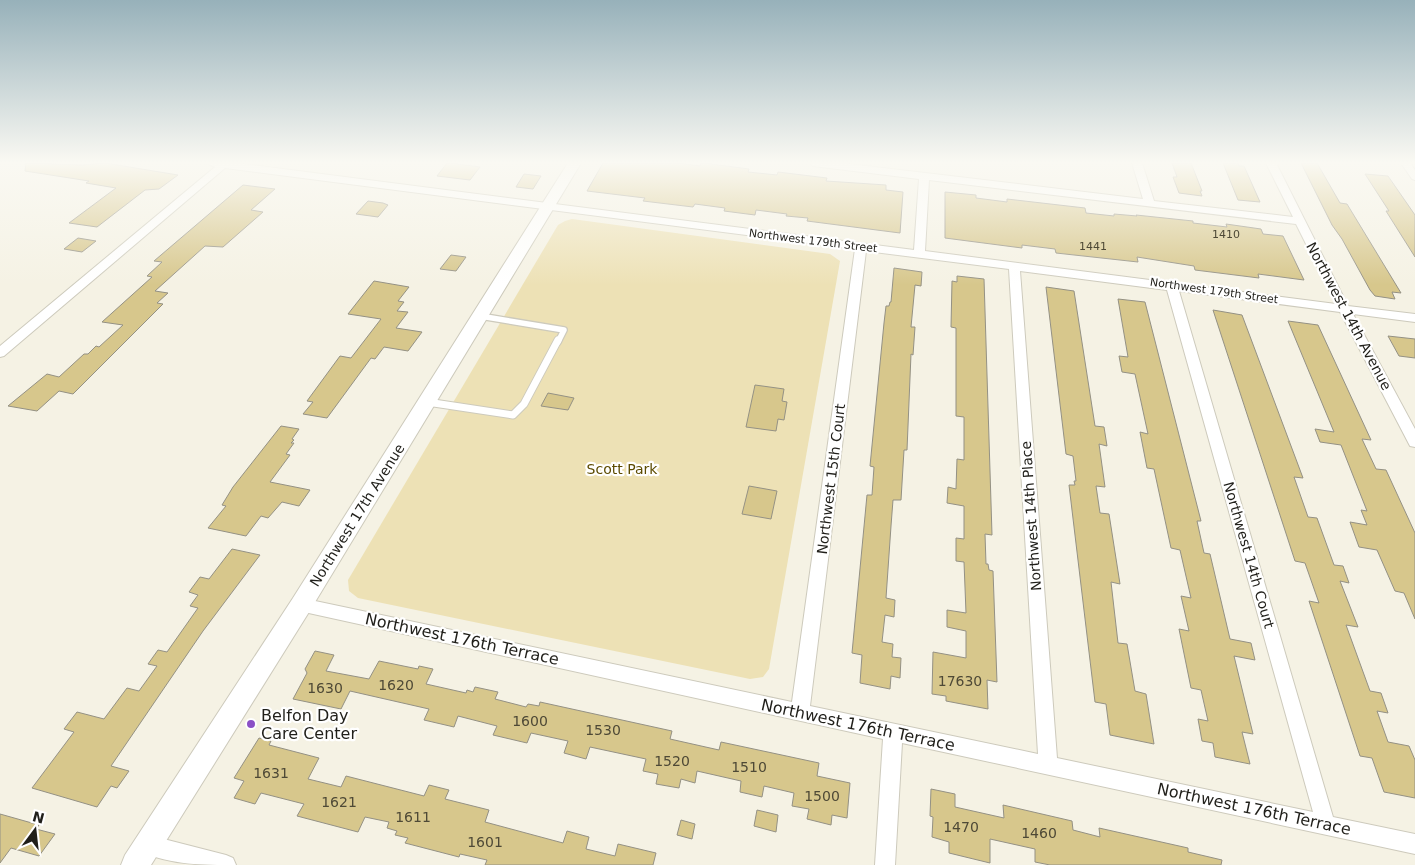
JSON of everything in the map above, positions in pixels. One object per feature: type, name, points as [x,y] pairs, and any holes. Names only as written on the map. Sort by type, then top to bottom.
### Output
[{"type":"street","points":[[0,353],[177,203]]},
{"type":"street","name":"Northwest 179th Street","points":[[520,203],[1415,318]]},
{"type":"street","name":"Northwest 17th Avenue","points":[[135,865],[301,605],[549,203]]},
{"type":"street","points":[[919,254],[922,203]]},
{"type":"street","points":[[1160,203],[1300,221]]},
{"type":"street","name":"Northwest 14th Avenue","points":[[1291,203],[1344,309],[1411,428],[1415,442]]},
{"type":"street","name":"Northwest 15th Court","points":[[800,712],[861,247]]},
{"type":"street","name":"Northwest 14th Place","points":[[1014,266],[1048,766]]},
{"type":"street","name":"Northwest 14th Court","points":[[1172,286],[1326,825]]},
{"type":"street","name":"Northwest 176th Terrace","points":[[301,605],[1415,844]]},
{"type":"street","points":[[885,865],[893,732]]},
{"type":"street","points":[[148,845],[226,865]]},
{"type":"lane","points":[[427,402],[512,415],[524,404],[564,330],[480,316]]},
{"type":"green space","name":"Scott Park","points":[[572,219],[830,254],[840,261],[769,669],[763,677],[750,679],[358,598],[349,591],[348,580],[558,225]]},
{"type":"building","points":[[95,203],[128,203],[97,227],[69,223]]},
{"type":"building","points":[[221,203],[259,203],[251,210],[263,212],[223,247],[205,246],[155,291],[168,293],[157,303],[163,304],[73,394],[59,391],[37,411],[8,406],[47,374],[59,377],[84,354],[88,354],[96,346],[99,347],[123,325],[102,322],[152,277],[147,276],[162,262],[154,261]]},
{"type":"building","points":[[366,203],[388,205],[378,217],[356,214]]},
{"type":"building","points":[[663,203],[902,203],[900,233],[807,221],[808,218],[756,210],[755,215],[724,211],[725,208],[695,204],[693,207]]},
{"type":"building","points":[[945,203],[1045,203],[1085,208],[1086,213],[1114,216],[1114,214],[1136,215],[1193,221],[1193,223],[1227,227],[1226,224],[1261,229],[1263,234],[1283,236],[1304,280],[1258,274],[1259,278],[1195,270],[1194,266],[1137,257],[1138,262],[1056,253],[1055,249],[1022,245],[1022,248],[945,238]]},
{"type":"building","points":[[1321,203],[1347,204],[1401,293],[1392,292],[1395,299],[1375,296],[1332,225]]},
{"type":"building","points":[[1384,203],[1407,203],[1415,215],[1415,257],[1386,211],[1389,211]]},
{"type":"building","points":[[78,238],[96,241],[82,252],[64,249]]},
{"type":"building","points":[[451,255],[466,257],[456,271],[440,269]]},
{"type":"building","points":[[894,268],[922,272],[921,286],[915,285],[911,327],[915,327],[913,355],[911,354],[907,450],[904,450],[901,500],[893,500],[886,598],[895,600],[894,617],[885,615],[882,642],[893,644],[892,657],[901,658],[900,678],[891,676],[890,689],[860,683],[862,655],[852,653],[867,495],[872,495],[874,467],[870,466],[884,323],[886,306],[889,306],[891,302]]},
{"type":"building","points":[[957,276],[984,279],[992,535],[985,534],[986,564],[988,564],[989,570],[993,571],[997,682],[987,680],[988,709],[946,701],[946,696],[932,694],[933,652],[966,658],[966,631],[947,627],[947,610],[966,613],[964,562],[956,561],[956,538],[964,539],[964,506],[947,503],[948,487],[956,489],[957,459],[964,460],[964,417],[956,416],[956,328],[951,327],[952,281],[957,282]]},
{"type":"building","points":[[374,281],[409,287],[398,301],[404,302],[397,311],[408,312],[396,328],[422,332],[408,351],[384,347],[375,359],[371,358],[327,418],[303,414],[313,402],[307,401],[340,356],[351,358],[381,319],[348,314]]},
{"type":"building","points":[[1046,287],[1074,291],[1095,426],[1104,427],[1107,446],[1099,444],[1105,487],[1096,486],[1100,513],[1109,514],[1120,584],[1111,582],[1118,643],[1127,644],[1135,691],[1146,694],[1154,744],[1110,735],[1106,704],[1095,702],[1069,485],[1075,485],[1074,481],[1076,481],[1073,456],[1066,454]]},
{"type":"building","points":[[1118,299],[1145,302],[1201,521],[1197,521],[1204,553],[1210,554],[1230,639],[1251,643],[1255,660],[1234,656],[1253,734],[1242,732],[1250,764],[1215,757],[1213,743],[1202,741],[1198,719],[1208,721],[1201,690],[1191,688],[1179,629],[1189,631],[1181,596],[1191,598],[1180,550],[1171,548],[1154,469],[1147,468],[1140,432],[1148,434],[1135,374],[1122,372],[1119,356],[1128,357]]},
{"type":"building","points":[[1213,310],[1242,315],[1303,478],[1294,477],[1308,517],[1317,518],[1334,565],[1343,566],[1349,583],[1340,581],[1358,627],[1346,625],[1370,691],[1381,693],[1388,713],[1377,711],[1388,742],[1409,746],[1415,760],[1415,798],[1384,792],[1372,758],[1360,756],[1309,601],[1319,603],[1305,563],[1295,561]]},
{"type":"building","points":[[1288,321],[1318,325],[1371,440],[1362,439],[1376,469],[1386,470],[1415,533],[1415,619],[1404,593],[1395,591],[1377,550],[1359,547],[1350,522],[1367,525],[1361,510],[1367,511],[1341,445],[1320,442],[1315,429],[1334,432]]},
{"type":"building","points":[[1388,336],[1415,339],[1415,358],[1399,356]]},
{"type":"building","points":[[755,385],[784,389],[782,401],[787,402],[784,420],[778,419],[776,431],[746,427]]},
{"type":"building","points":[[548,393],[574,398],[568,410],[541,406]]},
{"type":"building","points":[[281,426],[299,429],[292,439],[294,440],[291,443],[294,443],[286,454],[290,455],[270,482],[310,490],[299,506],[282,502],[268,518],[261,516],[246,536],[208,528],[226,506],[222,505],[233,487]]},
{"type":"building","points":[[749,486],[777,491],[771,519],[742,514]]},
{"type":"building","points":[[232,549],[260,555],[203,631],[111,766],[129,771],[117,788],[111,786],[97,807],[32,788],[74,732],[64,729],[77,712],[104,719],[127,688],[139,691],[157,666],[148,664],[158,650],[167,652],[198,608],[190,606],[198,595],[189,592],[200,577],[209,579]]},
{"type":"building","points":[[315,651],[334,655],[326,671],[369,679],[379,661],[418,669],[419,666],[433,669],[426,684],[466,693],[467,690],[473,692],[475,687],[498,692],[495,699],[526,707],[528,704],[539,706],[540,702],[672,731],[670,739],[719,750],[721,742],[819,763],[817,776],[850,783],[847,818],[832,815],[831,825],[807,819],[809,809],[792,806],[794,793],[764,786],[762,797],[740,792],[741,781],[697,771],[695,783],[681,779],[679,788],[656,784],[658,774],[643,771],[646,759],[590,747],[586,759],[564,753],[568,741],[531,733],[527,743],[493,735],[497,726],[458,716],[454,727],[424,720],[429,709],[350,691],[341,709],[293,699],[307,673],[305,669]]},
{"type":"building","points":[[259,738],[271,741],[269,745],[319,758],[308,779],[341,787],[346,776],[424,796],[429,785],[449,790],[445,799],[489,810],[485,822],[563,843],[567,831],[589,837],[586,849],[615,856],[618,844],[656,853],[653,865],[485,865],[487,860],[460,854],[459,857],[405,843],[408,838],[395,835],[397,831],[387,828],[389,822],[365,817],[358,832],[297,816],[304,804],[261,793],[255,804],[234,798],[244,781],[234,778]]},
{"type":"building","points":[[931,789],[955,794],[955,807],[1004,818],[1003,805],[1072,821],[1073,830],[1100,837],[1099,828],[1188,848],[1188,852],[1222,860],[1221,865],[1050,865],[1035,862],[1035,849],[990,839],[990,863],[949,853],[949,842],[932,837],[933,817],[930,816]]},
{"type":"building","points":[[757,810],[778,815],[776,832],[754,826]]},
{"type":"building","points":[[0,814],[39,825],[36,829],[55,834],[39,856],[11,848],[0,863]]},
{"type":"building","points":[[681,820],[695,824],[692,839],[677,835]]},
{"type":"place","name":"Belfon Day Care Center","points":[[251,724]]}]
